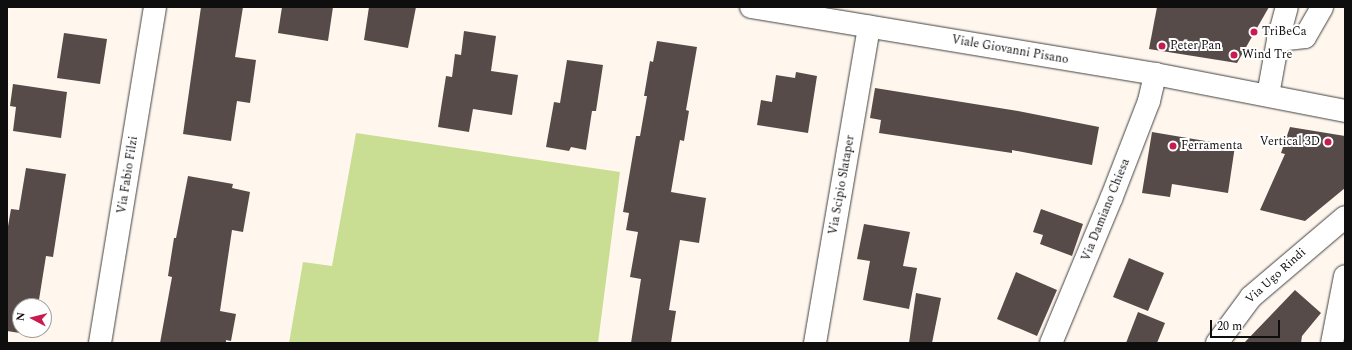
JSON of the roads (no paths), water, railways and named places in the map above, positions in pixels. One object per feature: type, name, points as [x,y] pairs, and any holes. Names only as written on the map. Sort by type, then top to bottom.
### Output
[{"type":"street","name":"Via Fabio Filzi","points":[[100,343],[155,7]]},
{"type":"street","name":"Viale Giovanni Pisano","points":[[751,7],[1155,74],[1345,111]]},
{"type":"street","points":[[1268,95],[1278,40],[1287,7]]},
{"type":"street","points":[[1278,40],[1305,37],[1322,7]]},
{"type":"street","name":"Via Scipio Slataper","points":[[815,343],[869,27]]},
{"type":"street","name":"Via Damiano Chiesa","points":[[1051,343],[1111,199],[1149,101],[1155,74]]},
{"type":"street","name":"Via Ugo Rindi","points":[[1217,343],[1251,297],[1345,218]]},
{"type":"street","points":[[1332,343],[1345,276]]},
{"type":"place","name":"TriBeCa","points":[[1254,32]]},
{"type":"place","name":"Peter Pan","points":[[1162,46]]},
{"type":"place","name":"Wind Tre","points":[[1234,55]]},
{"type":"place","name":"Vertical 3D","points":[[1328,142]]},
{"type":"place","name":"Ferramenta","points":[[1173,146]]}]
